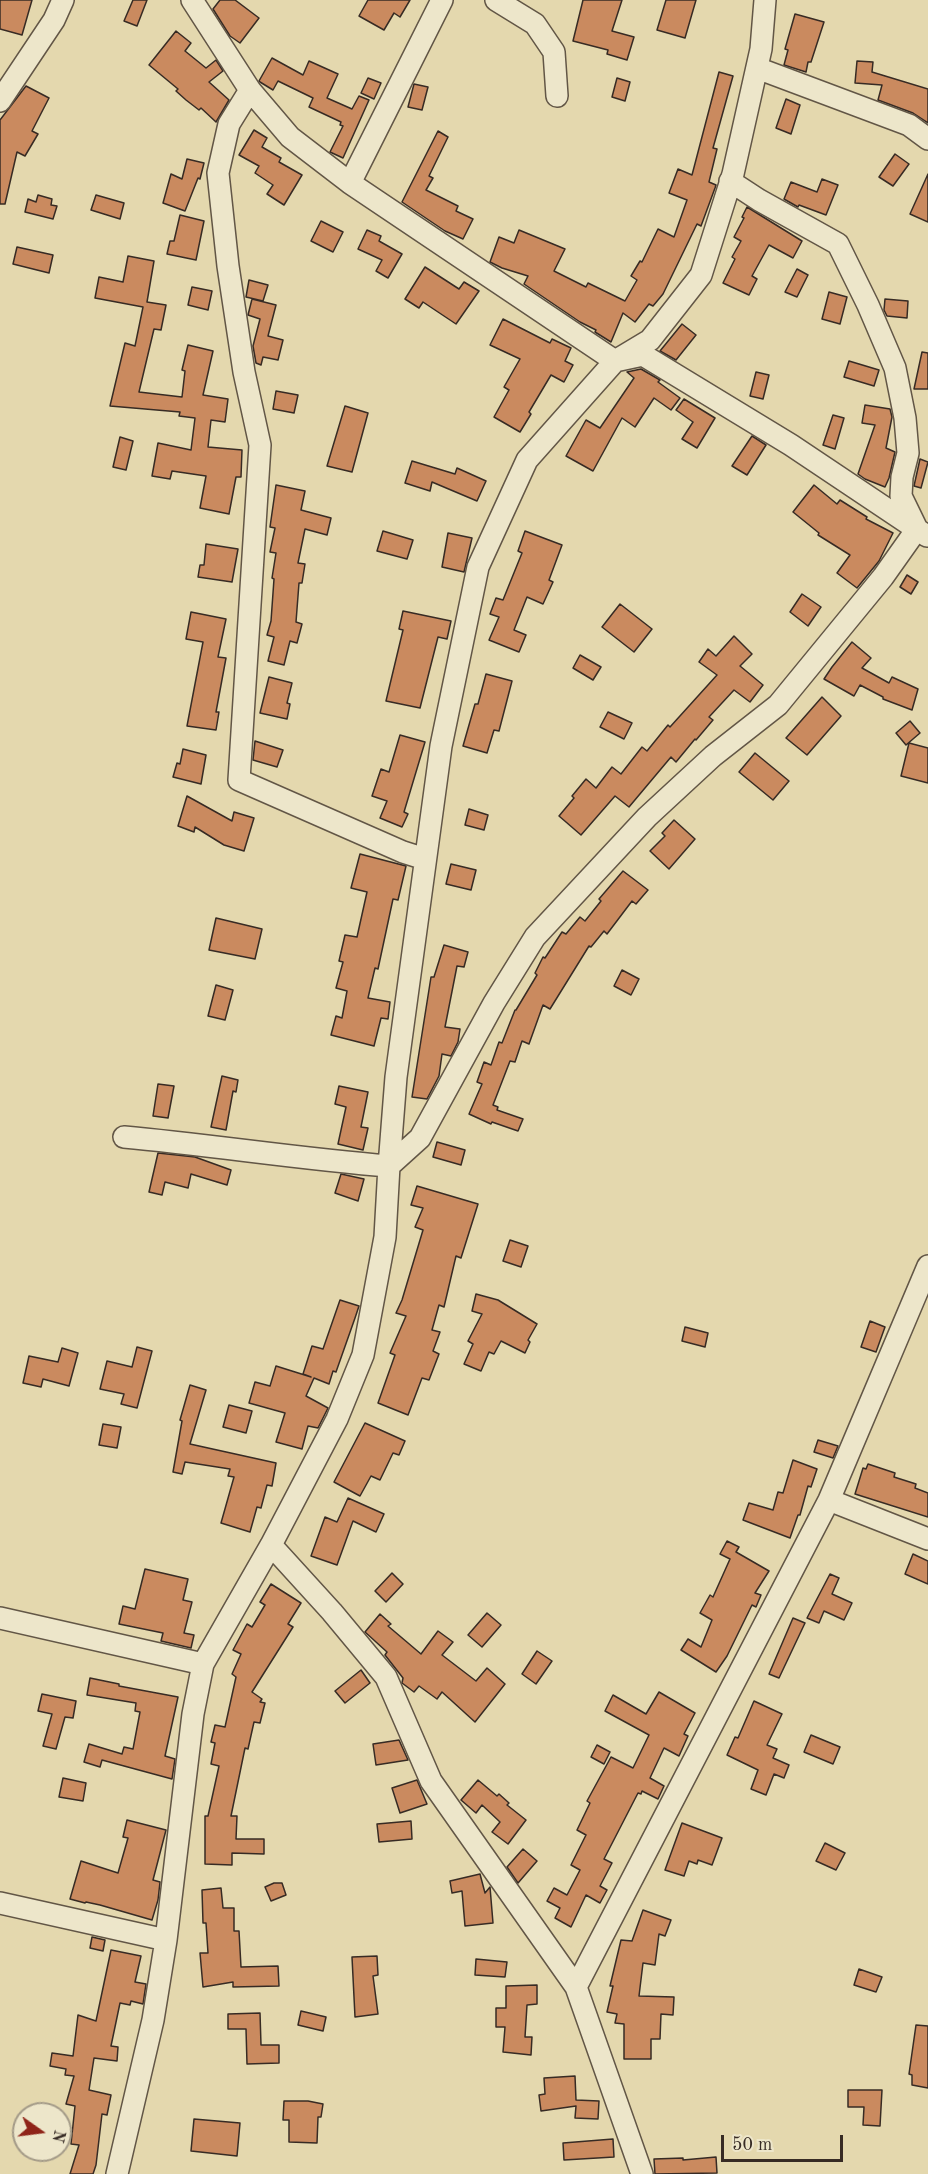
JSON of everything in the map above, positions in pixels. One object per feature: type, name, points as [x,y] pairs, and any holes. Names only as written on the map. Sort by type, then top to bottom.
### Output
[{"type":"street","points":[[0,101],[54,20],[63,0]]},
{"type":"street","points":[[192,0],[250,90],[290,137],[350,183],[615,361],[643,355],[791,445],[923,533]]},
{"type":"street","points":[[350,183],[442,0]]},
{"type":"street","points":[[496,0],[535,24],[554,52],[557,96]]},
{"type":"street","points":[[117,2174],[153,2019],[166,1940],[193,1714],[204,1664],[271,1545],[337,1419],[363,1355],[385,1237],[388,1166],[396,1077],[441,746],[478,567],[527,460],[615,361],[650,340],[701,275],[730,181],[757,68],[765,0]]},
{"type":"street","points":[[757,68],[909,125],[928,139]]},
{"type":"street","points":[[250,90],[229,124],[218,173],[244,372],[260,446],[238,780],[425,859]]},
{"type":"street","points":[[730,181],[838,244],[895,368],[905,418],[908,453],[902,477],[901,496],[923,533]]},
{"type":"street","points":[[124,1137],[388,1166],[420,1138],[494,1003],[535,937],[655,810],[713,756],[778,705],[844,628],[883,577],[923,533]]},
{"type":"street","points":[[576,1987],[829,1500],[928,1266]]},
{"type":"street","points":[[829,1500],[928,1539]]},
{"type":"street","points":[[271,1545],[332,1612],[386,1677],[431,1781],[576,1987],[642,2174]]},
{"type":"street","points":[[0,1617],[204,1664]]},
{"type":"street","points":[[0,1903],[166,1940]]},
{"type":"building","points":[[0,0],[32,0],[22,35],[0,29]]},
{"type":"building","points":[[133,0],[147,0],[137,26],[124,21]]},
{"type":"building","points":[[220,0],[235,0],[259,18],[240,43],[230,36],[213,9]]},
{"type":"building","points":[[368,0],[410,0],[400,17],[394,13],[384,30],[359,16]]},
{"type":"building","points":[[583,0],[622,0],[612,31],[634,37],[627,60],[607,54],[608,50],[573,41]]},
{"type":"building","points":[[666,0],[696,0],[685,38],[657,30]]},
{"type":"building","points":[[795,14],[824,22],[806,72],[784,65],[788,50],[785,49]]},
{"type":"building","points":[[176,31],[191,43],[185,51],[206,68],[216,60],[223,71],[209,82],[229,100],[216,122],[201,108],[199,110],[186,100],[176,91],[178,89],[149,65]]},
{"type":"building","points":[[272,58],[303,75],[309,61],[338,74],[327,98],[352,109],[359,96],[369,100],[343,158],[330,152],[343,126],[340,125],[341,122],[309,107],[313,98],[278,81],[273,90],[259,81]]},
{"type":"building","points":[[857,61],[873,62],[872,72],[928,89],[928,123],[913,113],[878,100],[882,85],[855,83]]},
{"type":"building","points":[[719,72],[733,76],[713,148],[717,149],[709,182],[716,185],[701,226],[697,224],[663,294],[653,306],[649,304],[635,322],[623,313],[611,342],[524,284],[528,276],[490,262],[499,237],[514,243],[519,230],[565,249],[554,271],[586,287],[588,283],[625,301],[637,280],[631,276],[640,261],[642,262],[658,229],[674,237],[687,200],[669,193],[678,169],[692,175]]},
{"type":"building","points":[[368,78],[381,83],[374,99],[361,93]]},
{"type":"building","points":[[617,78],[630,82],[625,101],[612,97]]},
{"type":"building","points":[[414,84],[428,87],[422,110],[408,107]]},
{"type":"building","points":[[26,86],[49,98],[32,131],[38,134],[25,156],[17,152],[5,204],[0,204],[0,120]]},
{"type":"building","points":[[786,99],[800,105],[791,134],[776,128]]},
{"type":"building","points":[[254,130],[267,138],[262,147],[281,158],[279,162],[302,175],[284,205],[267,194],[273,185],[255,173],[259,166],[239,155]]},
{"type":"building","points":[[438,131],[448,137],[429,176],[433,178],[426,190],[458,206],[456,211],[473,219],[463,239],[445,231],[402,202]]},
{"type":"building","points":[[895,154],[909,164],[893,186],[879,177]]},
{"type":"building","points":[[187,159],[204,163],[200,179],[198,178],[185,211],[163,203],[171,174],[182,179]]},
{"type":"building","points":[[928,174],[928,222],[910,214]]},
{"type":"building","points":[[822,179],[838,185],[826,215],[799,205],[798,207],[784,199],[791,182],[817,192]]},
{"type":"building","points":[[38,195],[52,199],[51,205],[57,206],[53,219],[25,212],[28,199],[36,202]]},
{"type":"building","points":[[96,195],[124,203],[120,219],[91,210]]},
{"type":"building","points":[[747,207],[802,241],[793,258],[769,245],[752,276],[757,279],[749,295],[723,283],[735,259],[732,257],[741,241],[734,237]]},
{"type":"building","points":[[180,215],[204,221],[196,260],[167,254],[170,241],[174,241]]},
{"type":"building","points":[[321,221],[343,232],[333,252],[311,241]]},
{"type":"building","points":[[367,230],[381,236],[379,241],[402,254],[388,278],[376,271],[382,260],[358,249]]},
{"type":"building","points":[[17,247],[53,255],[49,273],[13,264]]},
{"type":"building","points":[[128,256],[154,261],[147,302],[166,305],[161,330],[154,329],[139,392],[182,397],[185,371],[182,370],[188,345],[213,351],[203,395],[228,399],[225,422],[211,420],[208,447],[242,450],[241,477],[236,477],[229,514],[200,508],[206,476],[172,471],[170,479],[152,476],[158,443],[191,450],[195,418],[179,416],[180,412],[110,406],[125,343],[135,346],[143,307],[95,298],[99,277],[123,282]]},
{"type":"building","points":[[425,267],[459,289],[464,282],[479,291],[456,324],[423,302],[419,308],[405,299]]},
{"type":"building","points":[[797,269],[808,275],[797,297],[785,292]]},
{"type":"building","points":[[249,280],[268,285],[263,301],[246,297]]},
{"type":"building","points":[[192,287],[212,291],[208,310],[188,305]]},
{"type":"building","points":[[829,292],[847,297],[840,324],[822,319]]},
{"type":"building","points":[[252,299],[276,305],[268,336],[283,340],[278,360],[263,357],[261,365],[256,363],[253,346],[260,319],[248,315]]},
{"type":"building","points":[[885,299],[908,301],[907,318],[887,316],[884,310]]},
{"type":"building","points":[[503,319],[550,343],[552,339],[571,348],[565,361],[573,365],[564,382],[551,375],[520,432],[494,417],[509,390],[504,387],[520,359],[490,345]]},
{"type":"building","points":[[682,324],[696,335],[676,360],[660,351]]},
{"type":"building","points":[[922,352],[928,353],[928,389],[914,389]]},
{"type":"building","points":[[849,361],[879,370],[874,386],[844,377]]},
{"type":"building","points":[[641,369],[660,380],[658,382],[680,398],[671,410],[654,398],[635,427],[622,418],[593,471],[566,456],[586,420],[600,428],[634,378],[627,372]]},
{"type":"building","points":[[756,372],[769,375],[763,399],[750,396]]},
{"type":"building","points":[[276,391],[298,395],[294,413],[273,409]]},
{"type":"building","points":[[684,399],[715,418],[697,448],[682,439],[693,422],[676,410]]},
{"type":"building","points":[[865,405],[890,409],[892,417],[886,448],[895,452],[885,487],[858,474],[875,425],[862,423]]},
{"type":"building","points":[[345,406],[368,413],[352,472],[327,466]]},
{"type":"building","points":[[833,415],[844,418],[835,449],[823,445]]},
{"type":"building","points":[[752,436],[766,445],[747,475],[732,466]]},
{"type":"building","points":[[120,437],[133,441],[126,470],[113,467]]},
{"type":"building","points":[[920,459],[928,462],[921,488],[914,486]]},
{"type":"building","points":[[412,461],[455,474],[457,468],[486,481],[477,501],[432,482],[430,491],[405,483]]},
{"type":"building","points":[[276,485],[305,491],[301,510],[331,518],[327,535],[305,529],[298,563],[305,564],[302,583],[299,583],[296,622],[302,624],[297,643],[290,641],[284,665],[268,661],[274,637],[267,635],[271,621],[274,579],[272,578],[276,553],[270,552],[275,528],[270,527]]},
{"type":"building","points":[[814,485],[837,504],[840,500],[867,517],[866,519],[893,533],[879,561],[857,588],[837,573],[850,555],[818,535],[819,533],[793,512]]},
{"type":"building","points":[[383,531],[413,540],[407,559],[377,551]]},
{"type":"building","points":[[525,531],[562,545],[549,580],[553,582],[543,604],[527,597],[514,630],[526,635],[519,652],[489,640],[499,617],[490,614],[496,598],[503,600],[522,553],[518,551]]},
{"type":"building","points":[[448,533],[472,538],[464,572],[442,567]]},
{"type":"building","points":[[206,544],[238,549],[232,582],[198,577],[200,565],[204,565]]},
{"type":"building","points":[[907,575],[918,582],[911,594],[900,587]]},
{"type":"building","points":[[802,594],[821,607],[808,626],[790,612]]},
{"type":"building","points":[[620,604],[652,629],[634,652],[602,627]]},
{"type":"building","points":[[403,611],[451,621],[447,639],[438,637],[420,708],[386,701],[403,630],[399,629]]},
{"type":"building","points":[[191,612],[226,619],[218,657],[226,658],[216,712],[219,712],[216,730],[187,726],[203,642],[186,639]]},
{"type":"building","points":[[734,636],[752,654],[740,666],[763,685],[750,702],[734,690],[709,717],[713,720],[696,740],[676,762],[671,757],[629,807],[615,796],[581,835],[559,816],[586,779],[596,788],[612,767],[621,774],[642,747],[647,751],[668,725],[670,727],[717,675],[699,662],[708,649],[716,656]]},
{"type":"building","points":[[852,642],[871,658],[862,668],[889,683],[892,677],[918,689],[912,710],[883,699],[860,685],[854,696],[824,679]]},
{"type":"building","points":[[580,655],[601,667],[593,680],[573,668]]},
{"type":"building","points":[[486,674],[512,681],[499,731],[494,730],[487,753],[463,746]]},
{"type":"building","points":[[269,677],[292,683],[287,703],[290,704],[287,719],[260,713]]},
{"type":"building","points":[[822,697],[841,716],[807,755],[786,738]]},
{"type":"building","points":[[608,712],[632,723],[624,739],[600,727]]},
{"type":"building","points":[[910,721],[920,733],[906,745],[896,733]]},
{"type":"building","points":[[400,735],[425,742],[404,812],[408,814],[402,827],[380,818],[387,801],[372,796],[381,769],[389,772]]},
{"type":"building","points":[[255,741],[283,750],[277,767],[253,760]]},
{"type":"building","points":[[909,743],[928,748],[928,783],[901,776]]},
{"type":"building","points":[[183,749],[206,755],[201,784],[173,777],[177,763],[180,764]]},
{"type":"building","points":[[755,753],[789,781],[773,800],[739,772]]},
{"type":"building","points":[[187,796],[232,821],[234,812],[254,818],[244,851],[224,845],[195,827],[194,832],[178,826]]},
{"type":"building","points":[[469,809],[488,815],[484,830],[465,825]]},
{"type":"building","points":[[674,820],[695,839],[669,869],[650,851],[665,836],[662,833]]},
{"type":"building","points":[[360,854],[406,866],[398,900],[393,899],[378,969],[375,968],[368,998],[390,1002],[388,1019],[381,1018],[374,1046],[331,1035],[336,1016],[342,1018],[347,991],[336,988],[343,962],[339,961],[345,935],[357,937],[367,892],[351,888]]},
{"type":"building","points":[[451,864],[476,870],[471,890],[446,884]]},
{"type":"building","points":[[623,871],[648,890],[636,904],[632,901],[607,934],[604,931],[591,947],[589,946],[550,1009],[543,1005],[529,1044],[522,1041],[515,1062],[510,1061],[493,1105],[498,1107],[497,1110],[523,1119],[518,1131],[492,1122],[491,1124],[469,1114],[482,1084],[477,1082],[484,1062],[491,1065],[499,1042],[502,1043],[515,1010],[537,975],[535,973],[543,957],[545,958],[562,932],[566,934],[580,917],[585,921],[601,901],[599,899]]},
{"type":"building","points":[[216,918],[262,929],[255,959],[209,950]]},
{"type":"building","points":[[444,945],[468,952],[464,967],[457,966],[445,1027],[460,1029],[458,1042],[451,1056],[442,1054],[439,1076],[427,1099],[412,1097],[431,977],[434,977]]},
{"type":"building","points":[[622,970],[639,979],[631,995],[614,986]]},
{"type":"building","points":[[216,985],[233,990],[225,1020],[208,1016]]},
{"type":"building","points":[[222,1076],[238,1080],[236,1092],[233,1091],[226,1130],[211,1127]]},
{"type":"building","points":[[158,1084],[174,1086],[168,1118],[153,1116]]},
{"type":"building","points":[[339,1086],[368,1092],[361,1127],[368,1128],[363,1150],[338,1144],[346,1107],[335,1104]]},
{"type":"building","points":[[437,1142],[465,1150],[461,1165],[433,1157]]},
{"type":"building","points":[[158,1153],[195,1157],[231,1170],[227,1185],[191,1174],[188,1188],[165,1182],[162,1195],[149,1192]]},
{"type":"building","points":[[341,1174],[364,1179],[358,1201],[335,1193]]},
{"type":"building","points":[[417,1186],[478,1204],[461,1258],[456,1256],[444,1307],[439,1305],[432,1330],[440,1332],[433,1351],[439,1354],[429,1380],[422,1378],[408,1415],[378,1403],[395,1355],[390,1353],[406,1316],[396,1313],[423,1230],[415,1227],[423,1208],[411,1205]]},
{"type":"building","points":[[510,1240],[528,1246],[521,1267],[503,1261]]},
{"type":"building","points":[[476,1294],[498,1300],[537,1324],[528,1340],[530,1342],[525,1353],[501,1341],[494,1354],[489,1352],[481,1371],[464,1364],[473,1344],[468,1341],[482,1314],[472,1311]]},
{"type":"building","points":[[340,1300],[359,1306],[336,1372],[333,1371],[329,1384],[314,1378],[306,1396],[328,1408],[318,1428],[308,1426],[302,1449],[276,1442],[285,1413],[249,1403],[255,1382],[270,1386],[276,1366],[311,1377],[303,1374],[312,1346],[323,1349]]},
{"type":"building","points":[[870,1321],[885,1327],[876,1352],[861,1347]]},
{"type":"building","points":[[685,1327],[708,1333],[705,1347],[682,1341]]},
{"type":"building","points":[[137,1347],[152,1351],[137,1408],[121,1404],[124,1394],[100,1389],[107,1361],[132,1367]]},
{"type":"building","points":[[62,1348],[78,1353],[69,1386],[43,1379],[41,1387],[23,1383],[29,1356],[58,1362]]},
{"type":"building","points":[[190,1385],[206,1390],[190,1444],[276,1463],[272,1486],[267,1485],[261,1508],[257,1507],[250,1532],[221,1523],[234,1477],[228,1476],[230,1469],[185,1462],[182,1474],[173,1472],[182,1421],[180,1420]]},
{"type":"building","points":[[229,1405],[252,1411],[246,1433],[223,1427]]},
{"type":"building","points":[[365,1423],[405,1441],[399,1455],[393,1453],[380,1480],[371,1476],[360,1496],[334,1482]]},
{"type":"building","points":[[103,1424],[121,1427],[117,1448],[99,1445]]},
{"type":"building","points":[[818,1440],[838,1446],[833,1458],[814,1452]]},
{"type":"building","points":[[793,1460],[817,1469],[811,1487],[808,1486],[800,1515],[798,1515],[790,1538],[743,1520],[749,1503],[773,1510],[778,1492],[783,1493]]},
{"type":"building","points":[[868,1464],[895,1473],[894,1477],[916,1484],[915,1488],[928,1493],[928,1517],[855,1494],[863,1468],[866,1469]]},
{"type":"building","points":[[348,1498],[384,1514],[376,1532],[353,1521],[337,1565],[311,1556],[325,1517],[337,1522]]},
{"type":"building","points":[[727,1541],[739,1547],[736,1552],[769,1571],[755,1593],[761,1595],[756,1607],[752,1605],[727,1656],[716,1672],[681,1650],[688,1639],[701,1647],[712,1620],[700,1613],[710,1595],[713,1597],[730,1559],[720,1554]]},
{"type":"building","points":[[913,1554],[928,1561],[928,1584],[905,1574]]},
{"type":"building","points":[[145,1569],[188,1579],[183,1600],[192,1602],[184,1633],[194,1635],[191,1648],[161,1641],[163,1633],[119,1624],[123,1606],[135,1609]]},
{"type":"building","points":[[392,1573],[403,1584],[386,1602],[375,1591]]},
{"type":"building","points":[[830,1574],[839,1578],[832,1594],[852,1603],[844,1620],[824,1611],[819,1623],[807,1618]]},
{"type":"building","points":[[271,1584],[301,1603],[288,1624],[293,1627],[252,1692],[262,1699],[260,1702],[265,1703],[260,1723],[254,1722],[248,1749],[245,1748],[231,1816],[237,1816],[236,1839],[264,1839],[264,1854],[232,1853],[232,1865],[205,1864],[205,1816],[208,1816],[219,1766],[211,1764],[215,1743],[211,1742],[215,1725],[225,1727],[236,1677],[232,1674],[241,1654],[233,1650],[247,1624],[252,1627],[265,1605],[260,1602]]},
{"type":"building","points":[[487,1613],[501,1625],[482,1647],[468,1635]]},
{"type":"building","points":[[380,1614],[391,1624],[388,1626],[421,1654],[438,1631],[453,1642],[442,1655],[476,1681],[487,1668],[505,1684],[475,1722],[442,1692],[437,1699],[419,1686],[414,1692],[402,1683],[403,1678],[385,1655],[387,1652],[365,1632]]},
{"type":"building","points":[[793,1618],[805,1623],[779,1678],[769,1674]]},
{"type":"building","points":[[537,1651],[552,1661],[536,1684],[522,1674]]},
{"type":"building","points":[[361,1670],[370,1683],[345,1703],[335,1691]]},
{"type":"building","points":[[90,1678],[178,1697],[165,1756],[175,1759],[172,1779],[102,1760],[100,1767],[84,1762],[89,1744],[122,1754],[124,1747],[133,1749],[140,1712],[135,1711],[136,1703],[87,1695]]},
{"type":"building","points":[[659,1692],[695,1713],[684,1734],[688,1736],[679,1756],[664,1748],[650,1778],[664,1786],[658,1799],[642,1791],[641,1794],[638,1793],[604,1859],[612,1863],[600,1886],[607,1890],[600,1903],[586,1895],[571,1927],[555,1918],[560,1908],[547,1901],[554,1888],[567,1895],[580,1870],[571,1865],[586,1835],[577,1830],[590,1803],[587,1801],[611,1757],[633,1768],[649,1735],[605,1711],[613,1695],[646,1714]]},
{"type":"building","points":[[42,1694],[76,1701],[73,1718],[65,1717],[56,1749],[43,1746],[52,1714],[38,1711]]},
{"type":"building","points":[[754,1701],[782,1714],[767,1745],[777,1749],[773,1758],[789,1765],[784,1778],[774,1774],[766,1795],[751,1789],[758,1770],[727,1755],[735,1737],[738,1738]]},
{"type":"building","points":[[811,1735],[840,1747],[833,1764],[804,1752]]},
{"type":"building","points":[[399,1740],[408,1760],[376,1765],[373,1744]]},
{"type":"building","points":[[597,1745],[610,1752],[604,1764],[591,1757]]},
{"type":"building","points":[[63,1778],[86,1783],[83,1801],[59,1797]]},
{"type":"building","points":[[417,1780],[427,1804],[400,1813],[392,1788]]},
{"type":"building","points":[[478,1780],[497,1796],[499,1794],[509,1803],[507,1805],[526,1820],[508,1844],[492,1832],[500,1822],[482,1805],[476,1813],[461,1800]]},
{"type":"building","points":[[127,1820],[166,1830],[153,1880],[160,1882],[152,1920],[70,1899],[81,1861],[118,1873],[128,1838],[123,1837]]},
{"type":"building","points":[[411,1821],[412,1839],[379,1842],[377,1824]]},
{"type":"building","points":[[682,1823],[722,1838],[712,1865],[698,1860],[697,1864],[689,1861],[684,1876],[665,1870]]},
{"type":"building","points":[[825,1843],[845,1853],[836,1870],[816,1861]]},
{"type":"building","points":[[523,1849],[537,1861],[518,1883],[507,1867]]},
{"type":"building","points":[[480,1874],[485,1893],[490,1887],[493,1923],[465,1926],[462,1891],[452,1893],[450,1881]]},
{"type":"building","points":[[274,1883],[282,1883],[286,1895],[271,1901],[265,1887]]},
{"type":"building","points":[[221,1888],[223,1908],[234,1908],[234,1931],[239,1931],[241,1967],[278,1966],[279,1986],[233,1987],[233,1982],[203,1987],[200,1953],[208,1953],[206,1923],[203,1923],[202,1890]]},
{"type":"building","points":[[643,1910],[671,1920],[665,1936],[659,1934],[655,1965],[643,1963],[639,1996],[674,1997],[673,2015],[661,2014],[660,2039],[651,2039],[651,2059],[624,2059],[624,2024],[615,2023],[617,2014],[607,2012],[613,1986],[610,1986],[621,1940],[632,1941]]},
{"type":"building","points":[[92,1937],[105,1940],[103,1951],[90,1948]]},
{"type":"building","points":[[111,1950],[141,1956],[135,1982],[146,1984],[143,2004],[131,2001],[130,2005],[120,2003],[111,2046],[118,2047],[117,2061],[94,2058],[89,2090],[111,2095],[107,2115],[102,2114],[96,2165],[93,2174],[70,2174],[79,2145],[72,2144],[75,2106],[72,2105],[72,2102],[67,2102],[74,2076],[65,2075],[66,2069],[50,2066],[52,2053],[73,2056],[78,2015],[96,2021]]},
{"type":"building","points":[[377,1956],[378,1975],[373,1976],[378,2014],[355,2017],[352,1957]]},
{"type":"building","points":[[476,1959],[507,1962],[505,1977],[475,1975]]},
{"type":"building","points":[[859,1969],[882,1977],[876,1992],[854,1985]]},
{"type":"building","points":[[537,1985],[537,2004],[527,2005],[525,2037],[532,2037],[531,2055],[503,2052],[505,2027],[496,2027],[496,2008],[506,2008],[506,1986]]},
{"type":"building","points":[[301,2011],[326,2017],[323,2031],[298,2025]]},
{"type":"building","points":[[260,2013],[261,2045],[279,2045],[279,2063],[247,2064],[246,2029],[228,2029],[228,2014]]},
{"type":"building","points":[[916,2025],[928,2026],[928,2088],[912,2085],[912,2075],[909,2074]]},
{"type":"building","points":[[575,2076],[576,2100],[599,2101],[598,2119],[575,2118],[576,2106],[541,2111],[539,2095],[545,2094],[544,2078]]},
{"type":"building","points":[[848,2090],[882,2090],[880,2126],[863,2125],[864,2107],[848,2107]]},
{"type":"building","points":[[284,2101],[308,2101],[323,2104],[321,2117],[318,2117],[317,2143],[289,2142],[289,2120],[283,2120]]},
{"type":"building","points":[[194,2119],[240,2123],[237,2156],[191,2151]]},
{"type":"building","points":[[613,2139],[614,2157],[564,2160],[563,2143]]},
{"type":"building","points":[[716,2157],[717,2173],[655,2174],[654,2159],[683,2158],[683,2160]]}]
